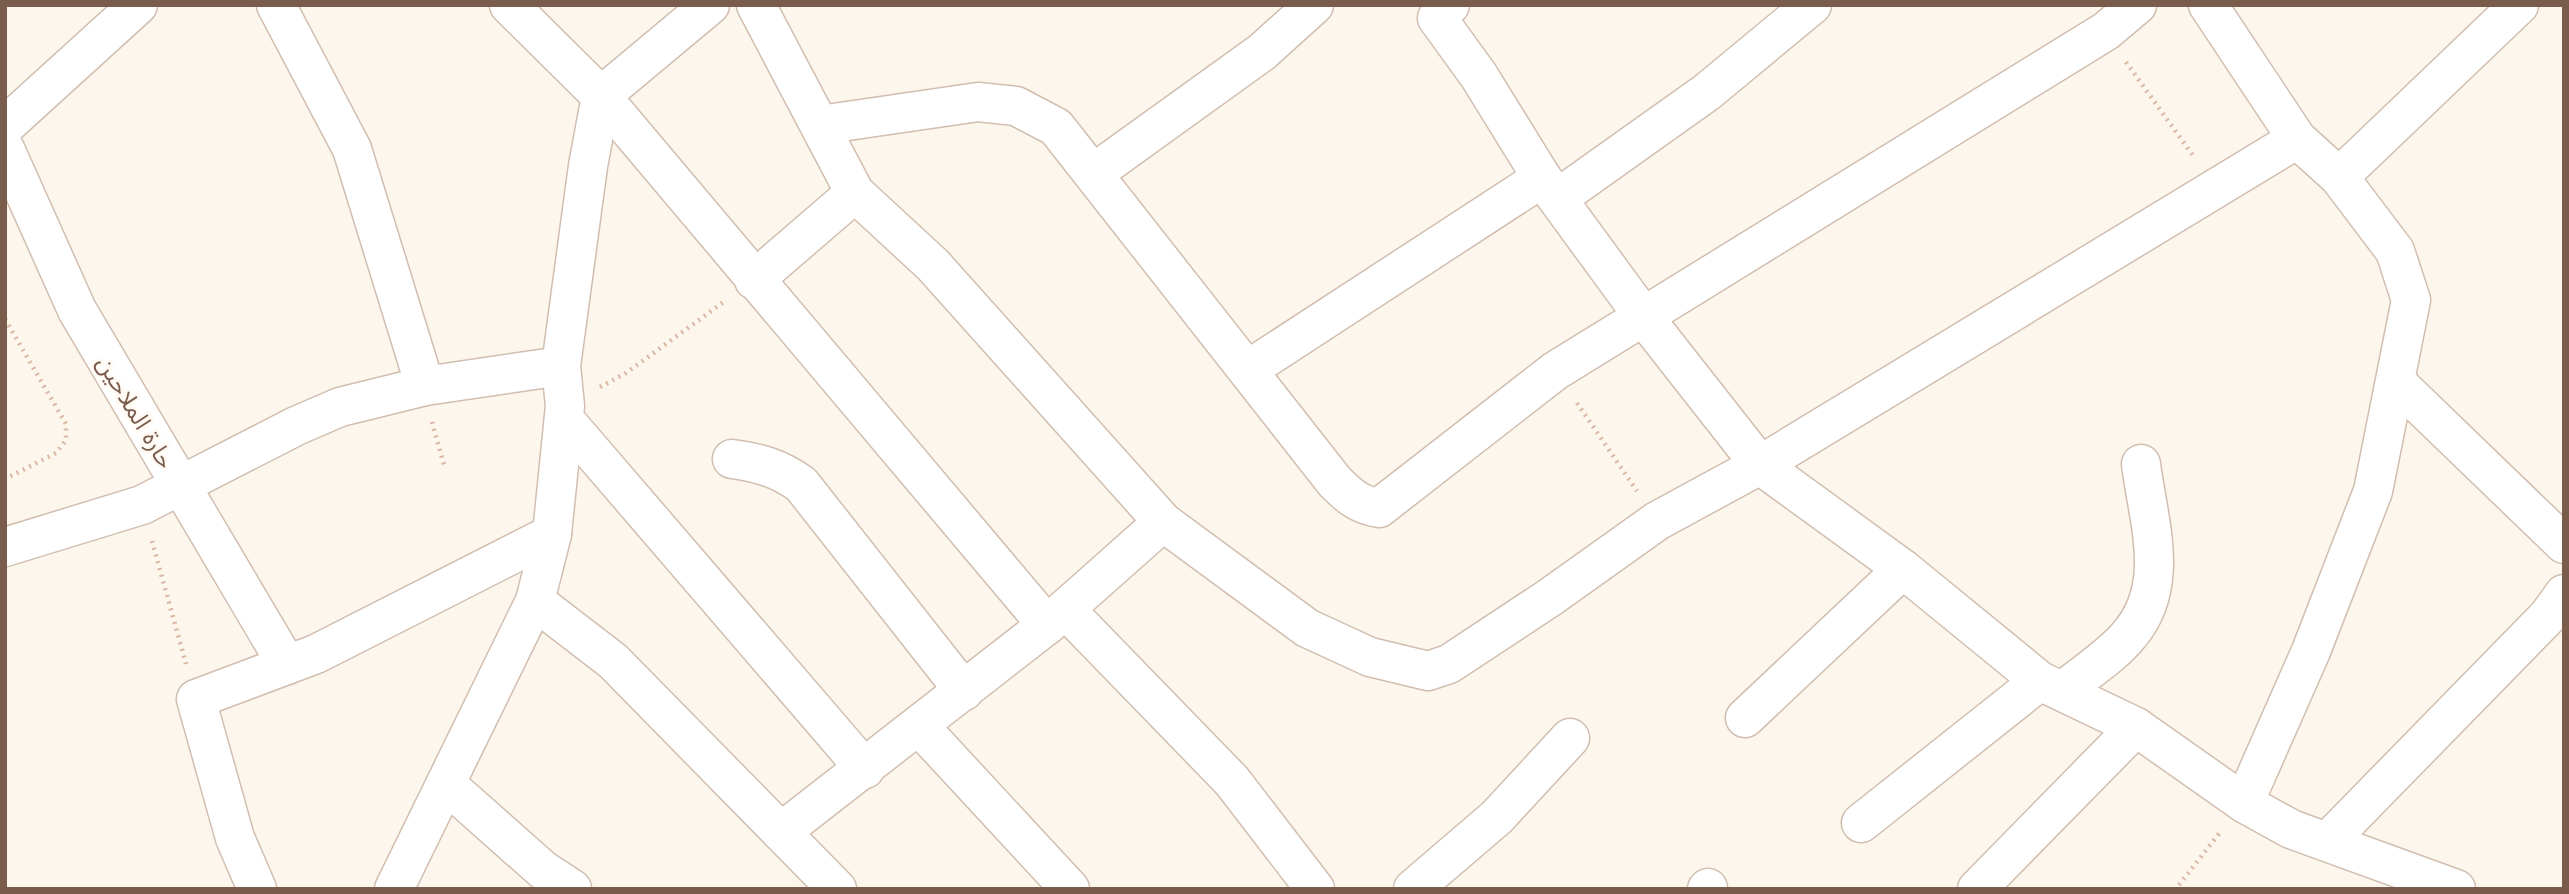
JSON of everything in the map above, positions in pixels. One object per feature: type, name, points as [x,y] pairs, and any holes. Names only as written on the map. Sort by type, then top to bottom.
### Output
[{"type":"street","points":[[5,126],[138,5]]},
{"type":"street","points":[[276,5],[352,149],[425,386]]},
{"type":"street","points":[[509,5],[601,96],[754,280],[1056,617],[1232,781],[1315,889]]},
{"type":"street","points":[[394,889],[534,601],[552,534],[565,413],[561,366],[588,166],[601,96],[710,5]]},
{"type":"street","points":[[756,5],[855,193],[933,265],[1163,522],[1307,628],[1370,657],[1428,671],[1448,664],[1549,598],[1657,521],[1760,465],[2297,139]]},
{"type":"street","points":[[1094,173],[1262,52],[1314,5]]},
{"type":"street","points":[[1249,369],[1707,93],[1812,5]]},
{"type":"street","points":[[821,125],[978,102],[1016,106],[1056,127],[1249,369],[1335,482],[1351,498],[1365,506],[1379,508],[1555,371],[2106,31],[2137,5]]},
{"type":"street","points":[[2208,5],[2297,139],[2339,177],[2395,251],[2411,300],[2373,491],[2311,652],[2244,803]]},
{"type":"street","points":[[2339,177],[2519,5]]},
{"type":"street","points":[[1437,10],[1550,188],[1643,316],[1760,465],[1903,569],[2051,686],[2136,727],[2244,803],[2291,829],[2455,889]]},
{"type":"street","name":"حارة الملاحين","points":[[5,149],[76,310],[287,665]]},
{"type":"street","points":[[754,280],[855,193]]},
{"type":"street","points":[[11,551],[142,505],[296,426],[341,407],[425,386],[561,366]]},
{"type":"street","points":[[2396,382],[2564,544]]},
{"type":"street","points":[[565,413],[865,769]]},
{"type":"street","points":[[732,459],[763,463],[779,469],[802,484],[964,691]]},
{"type":"street","points":[[1861,823],[2051,686],[2130,635],[2146,607],[2155,575],[2155,541],[2148,516],[2141,464]]},
{"type":"street","points":[[781,832],[919,727],[1056,617],[1163,522]]},
{"type":"street","points":[[257,889],[235,838],[196,699],[316,654],[552,534]]},
{"type":"street","points":[[1745,718],[1903,569]]},
{"type":"street","points":[[2328,841],[2547,616],[2564,594]]},
{"type":"street","points":[[534,601],[613,661],[836,889]]},
{"type":"street","points":[[919,727],[1070,889]]},
{"type":"street","points":[[1977,889],[2136,727]]},
{"type":"street","points":[[1413,889],[1497,817],[1570,738]]},
{"type":"street","points":[[446,784],[543,870],[572,889]]},
{"type":"path","points":[[2106,31],[2217,189]]},
{"type":"path","points":[[565,413],[626,373],[754,280]]},
{"type":"path","points":[[5,319],[66,424],[66,440],[56,453],[5,479]]},
{"type":"path","points":[[1555,371],[1657,521]]},
{"type":"path","points":[[142,505],[196,699]]},
{"type":"path","points":[[2179,885],[2244,803]]}]
